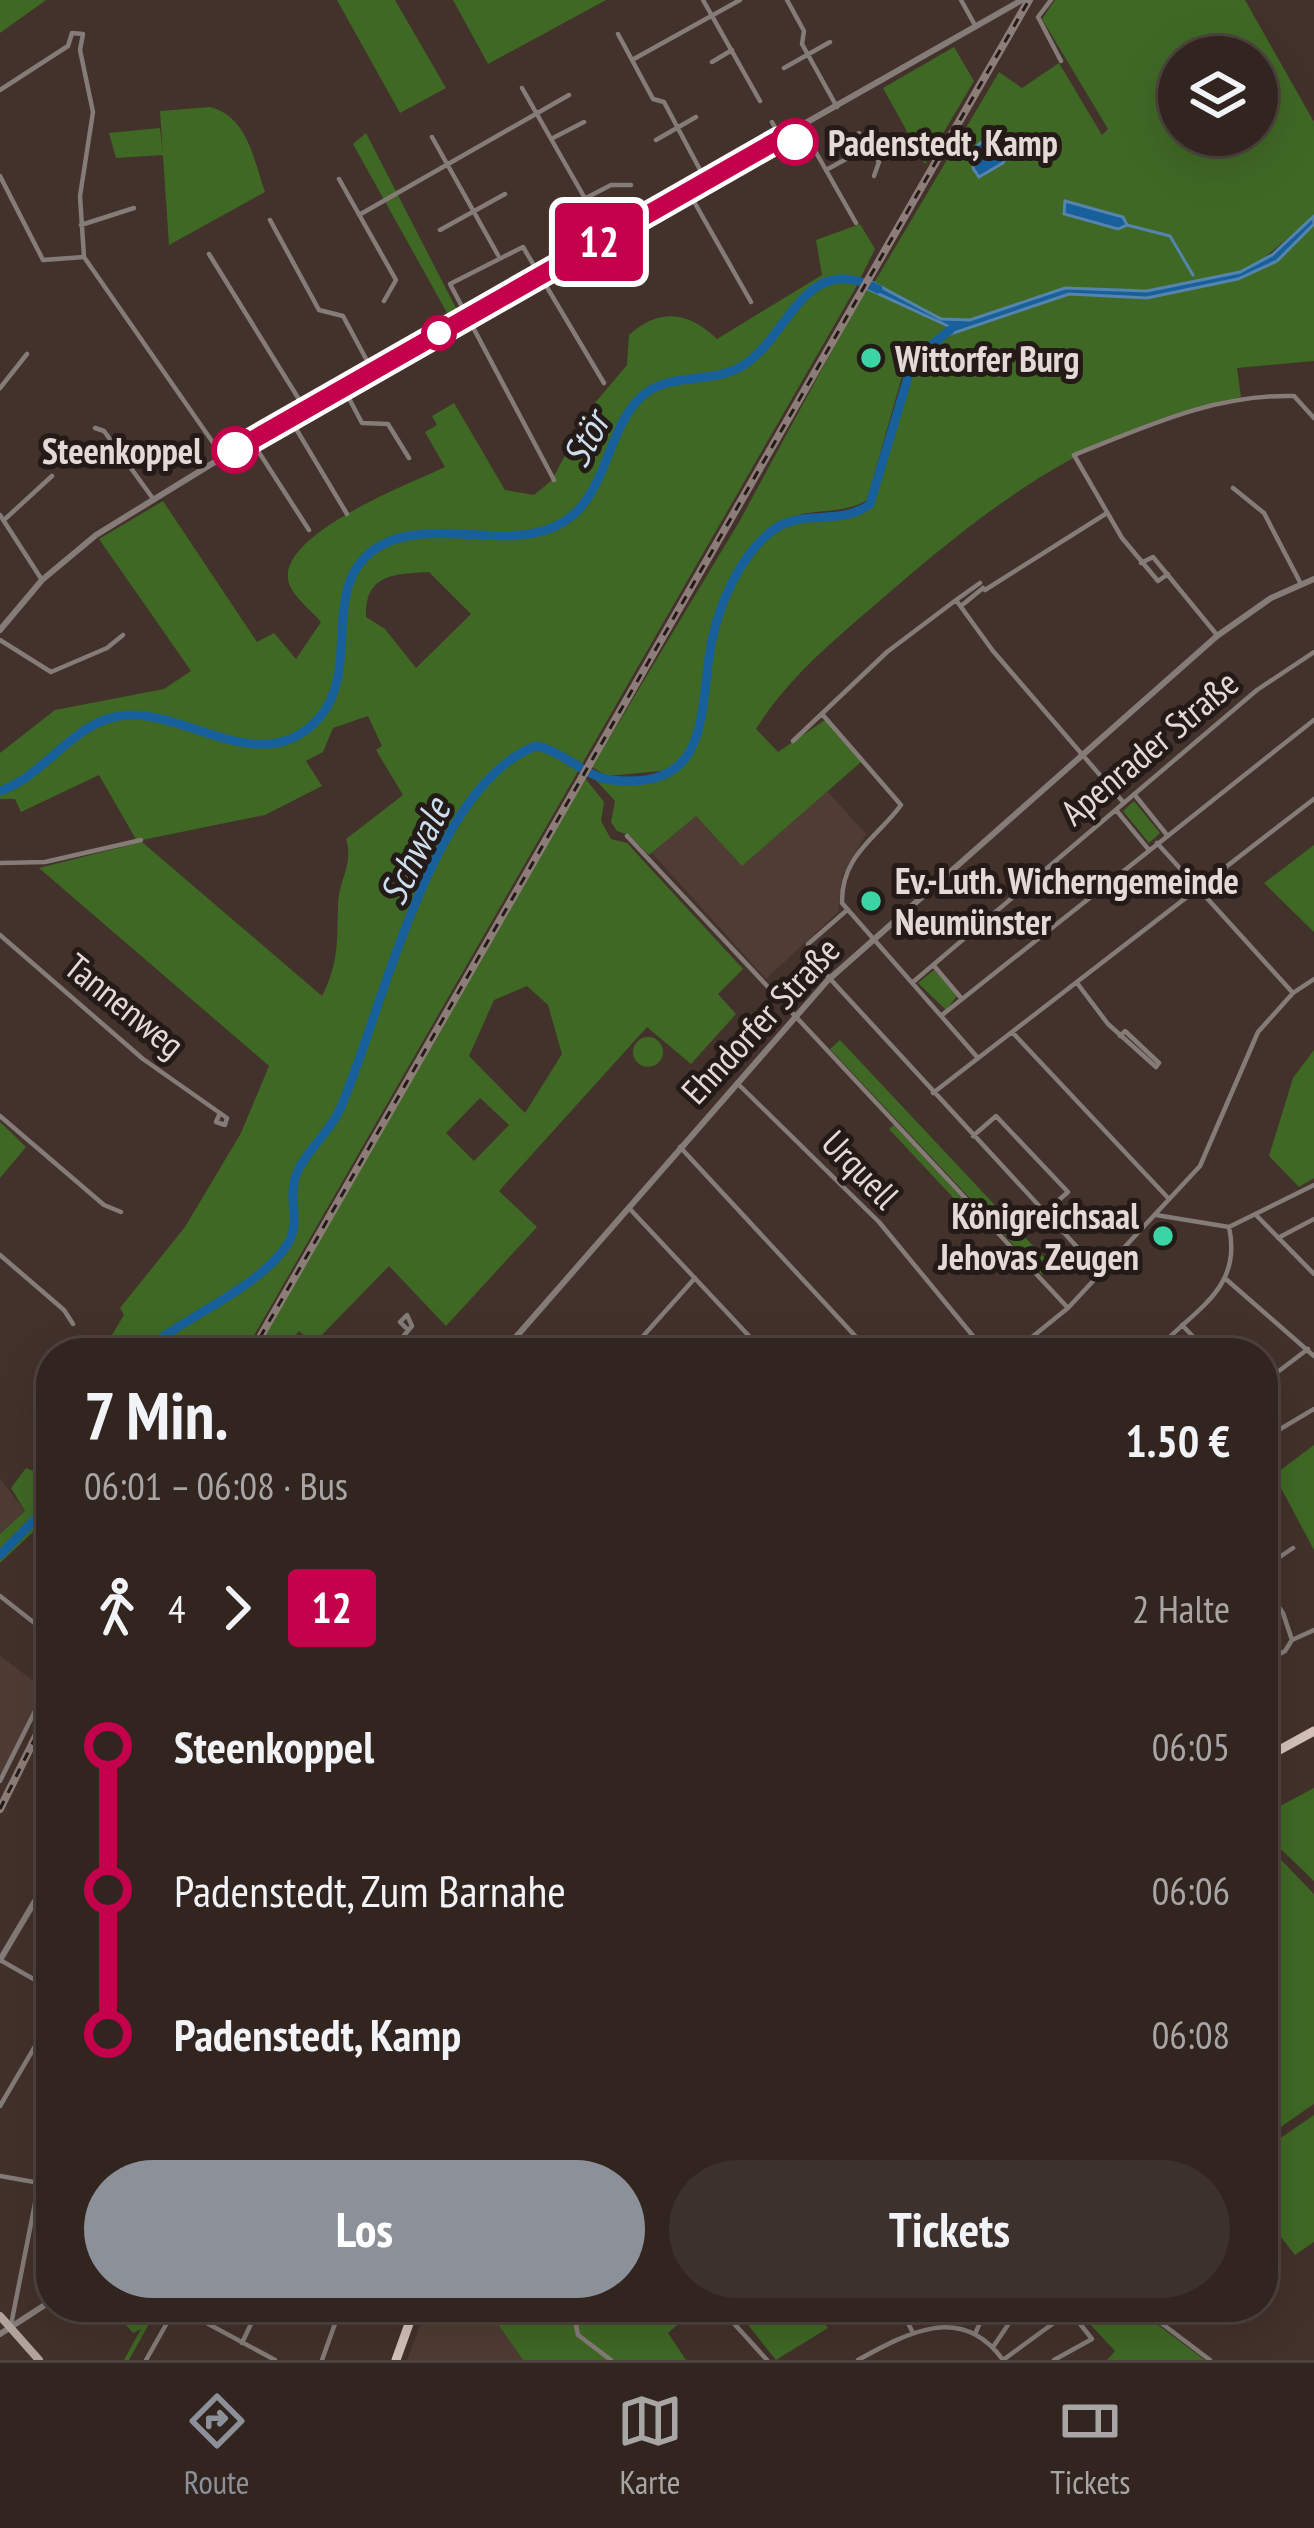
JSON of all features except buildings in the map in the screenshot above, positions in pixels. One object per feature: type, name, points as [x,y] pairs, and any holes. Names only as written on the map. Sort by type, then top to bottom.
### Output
[{"type":"main road","points":[[1278,1750],[1314,1731]]},
{"type":"main road","points":[[0,2316],[39,2360]]},
{"type":"main road","points":[[396,2360],[410,2322]]},
{"type":"street","points":[[703,0],[760,101]]},
{"type":"street","points":[[632,60],[740,0]]},
{"type":"street","points":[[787,0],[804,31],[808,54],[837,106]]},
{"type":"street","points":[[962,0],[976,27]]},
{"type":"street","points":[[0,631],[42,580],[80,546],[223,457],[1022,0]]},
{"type":"street","points":[[1051,0],[1038,17],[1061,61]]},
{"type":"street","points":[[68,46],[68,36],[80,32],[85,38],[80,50],[93,102],[80,225],[84,257],[223,457]]},
{"type":"street","points":[[618,34],[652,99],[664,103],[706,181]]},
{"type":"street","points":[[784,68],[830,42]]},
{"type":"street","points":[[68,46],[80,50]]},
{"type":"street","points":[[0,90],[68,46]]},
{"type":"street","points":[[712,62],[731,50]]},
{"type":"street","points":[[522,88],[607,237]]},
{"type":"street","points":[[359,215],[569,94]]},
{"type":"street","points":[[656,140],[696,117]]},
{"type":"street","points":[[551,139],[584,122]]},
{"type":"street","points":[[772,122],[781,138]]},
{"type":"street","points":[[801,126],[856,223]]},
{"type":"street","points":[[859,133],[881,168],[874,176]]},
{"type":"street","points":[[432,137],[498,255]]},
{"type":"street","points":[[826,170],[868,146]]},
{"type":"street","points":[[0,176],[43,260],[84,257]]},
{"type":"street","points":[[339,179],[396,280],[384,301]]},
{"type":"street","points":[[584,199],[611,185],[631,185]]},
{"type":"street","points":[[688,191],[752,302]]},
{"type":"street","points":[[440,230],[506,194]]},
{"type":"street","points":[[80,225],[134,208]]},
{"type":"street","points":[[270,220],[320,310],[343,316],[372,370]]},
{"type":"street","points":[[554,480],[459,310],[450,284],[498,255],[523,247],[604,383]]},
{"type":"street","points":[[209,254],[305,409]]},
{"type":"street","points":[[0,388],[27,353]]},
{"type":"street","points":[[344,387],[362,423],[388,424],[409,458]]},
{"type":"street","points":[[1168,574],[1158,581],[1142,562],[1074,454],[1174,414],[1240,397],[1294,396],[1314,418]]},
{"type":"street","points":[[287,418],[346,514]]},
{"type":"street","points":[[95,428],[104,431],[154,500]]},
{"type":"street","points":[[251,440],[309,530]]},
{"type":"street","points":[[42,580],[2,518],[52,476]]},
{"type":"street","points":[[1233,488],[1264,513],[1301,584]]},
{"type":"street","points":[[793,741],[887,652],[980,583],[985,590],[1107,513]]},
{"type":"street","points":[[1142,562],[1154,557],[1217,636]]},
{"type":"street","name":"Ehndorfer Straße","points":[[515,1338],[827,980],[1217,636],[1314,579]]},
{"type":"street","points":[[958,603],[993,651],[1124,803]]},
{"type":"street","points":[[0,640],[54,672],[123,635]]},
{"type":"street","name":"Apenrader Straße","points":[[913,982],[1257,690],[1314,652]]},
{"type":"street","points":[[822,714],[900,802],[848,868],[842,894],[846,910],[978,1058]]},
{"type":"street","points":[[942,1015],[1314,720]]},
{"type":"street","points":[[1134,794],[1167,835]]},
{"type":"street","points":[[933,1094],[1314,800]]},
{"type":"street","points":[[1116,810],[1149,850]]},
{"type":"street","points":[[627,836],[1068,1308]]},
{"type":"street","points":[[0,863],[45,862],[141,840]]},
{"type":"street","points":[[1157,843],[1293,993]]},
{"type":"street","points":[[846,910],[806,951],[827,980],[1101,1273]]},
{"type":"street","name":"Tannenweg","points":[[0,935],[143,1059],[220,1113]]},
{"type":"street","points":[[933,965],[962,999]]},
{"type":"street","points":[[1031,1338],[1068,1308],[1207,1154],[1258,1032],[1293,993],[1314,979]]},
{"type":"street","points":[[1076,982],[1120,1036],[1156,1067],[1160,1063],[1125,1031],[1120,1036]]},
{"type":"street","points":[[1012,1032],[1169,1199]]},
{"type":"street","name":"Urquell","points":[[737,1083],[879,1222],[975,1338]]},
{"type":"street","points":[[0,1116],[104,1205],[121,1212]]},
{"type":"street","points":[[973,1136],[996,1116],[1068,1192],[1044,1213]]},
{"type":"street","points":[[680,1147],[858,1338]]},
{"type":"street","points":[[1156,1215],[1229,1227],[1314,1185]]},
{"type":"street","points":[[628,1207],[751,1338]]},
{"type":"street","points":[[1256,1216],[1314,1274]]},
{"type":"street","points":[[1278,1238],[1314,1219]]},
{"type":"street","points":[[1168,1338],[1227,1280],[1234,1258],[1229,1227]]},
{"type":"street","points":[[0,1255],[64,1310],[73,1324]]},
{"type":"street","points":[[641,1338],[695,1278]]},
{"type":"street","points":[[1227,1280],[1311,1353],[1278,1374]]},
{"type":"street","points":[[1181,1325],[1194,1338]]},
{"type":"street","points":[[399,1338],[406,1328]]},
{"type":"street","points":[[1278,1430],[1314,1409]]},
{"type":"street","points":[[1278,1558],[1293,1548]]},
{"type":"street","points":[[0,1597],[36,1625]]},
{"type":"street","points":[[1278,1606],[1292,1640]]},
{"type":"street","points":[[1278,1655],[1292,1640],[1314,1630]]},
{"type":"street","points":[[0,1780],[36,1709]]},
{"type":"street","points":[[36,1899],[0,1960],[36,1980]]},
{"type":"street","points":[[0,2106],[36,2045]]},
{"type":"street","points":[[0,2176],[36,2182]]},
{"type":"street","points":[[9,2327],[36,2197]]},
{"type":"street","points":[[0,2334],[36,2311]]},
{"type":"street","points":[[146,2360],[168,2322]]},
{"type":"street","points":[[204,2322],[275,2360]]},
{"type":"street","points":[[242,2343],[252,2322]]},
{"type":"street","points":[[322,2360],[336,2322]]},
{"type":"street","points":[[578,2322],[578,2335],[611,2360]]},
{"type":"street","points":[[733,2322],[767,2360]]},
{"type":"street","points":[[908,2322],[914,2333]]},
{"type":"street","points":[[975,2333],[980,2322]]},
{"type":"street","points":[[993,2347],[1010,2322]]},
{"type":"street","points":[[858,2360],[914,2333],[958,2326],[975,2333],[1003,2360],[1055,2322]]},
{"type":"street","points":[[1054,2360],[1092,2339],[1079,2322]]},
{"type":"street","points":[[1160,2322],[1210,2360]]},
{"type":"shaded area","points":[[827,791],[866,834],[842,876],[838,912],[766,979],[649,850],[696,816],[742,865]]},
{"type":"shaded area","points":[[0,1479],[25,1511],[0,1534]]},
{"type":"shaded area","points":[[0,1656],[36,1683],[36,1710],[0,1781]]},
{"type":"shaded area","points":[[421,2322],[496,2322],[523,2360],[407,2360]]},
{"type":"green space","points":[[0,0],[46,0],[0,33]]},
{"type":"green space","points":[[337,0],[395,0],[446,88],[400,113]]},
{"type":"green space","points":[[453,0],[606,0],[488,64]]},
{"type":"green space","points":[[1055,0],[1245,0],[1265,36],[1158,36],[1158,156],[1278,156],[1278,58],[1314,122],[1314,216],[1251,269],[1151,290],[1065,288],[970,320],[941,320],[874,283],[999,72],[1022,88],[1059,63],[1102,135],[1108,129],[1042,19]],"holes":[[[983,137],[1013,143],[1003,163],[973,168],[975,148]]]},
{"type":"green space","points":[[954,47],[974,81],[925,164],[883,88]]},
{"type":"green space","points":[[210,107],[241,129],[265,192],[169,245],[160,111]]},
{"type":"green space","points":[[160,128],[163,155],[116,158],[109,133]]},
{"type":"green space","points":[[366,133],[458,312],[451,320],[353,144]]},
{"type":"green space","points":[[860,224],[875,249],[855,289],[582,764],[578,760],[581,766],[253,1338],[110,1338],[124,1315],[120,1308],[185,1227],[241,1133],[269,1066],[39,868],[142,842],[322,996],[336,951],[346,839],[403,795],[376,750],[382,746],[368,716],[333,728],[323,752],[306,761],[322,786],[265,815],[137,841],[99,775],[21,812],[15,799],[0,799],[0,753],[55,710],[164,689],[191,671],[99,539],[163,501],[257,642],[274,633],[296,659],[321,622],[292,591],[289,567],[321,531],[377,498],[445,467],[425,432],[437,425],[432,416],[454,403],[505,490],[534,495],[552,480],[589,410],[627,365],[629,335],[640,326],[673,316],[695,323],[717,339],[822,275],[816,240]],"holes":[[[429,572],[471,614],[416,668],[385,629],[366,617],[367,603],[370,592],[384,579]]]},
{"type":"green space","points":[[1314,224],[1314,361],[1237,368],[1241,397],[1135,428],[1044,475],[960,534],[843,633],[796,677],[756,729],[778,752],[825,720],[861,762],[742,866],[696,816],[649,855],[629,835],[617,831],[611,822],[615,801],[592,776],[633,781],[672,770],[607,776],[592,767],[739,522],[866,288],[949,328],[913,355],[903,373],[867,500],[788,520],[857,514],[870,504],[909,374],[945,336],[1069,294],[1147,298],[1238,279],[1277,261]]},
{"type":"green space","points":[[585,778],[604,802],[601,821],[611,839],[627,843],[743,969],[718,994],[736,1014],[691,1064],[647,1027],[499,1191],[537,1227],[446,1326],[389,1266],[320,1337],[306,1337],[299,1331],[294,1338],[264,1338]],"holes":[[[527,986],[548,1005],[562,1054],[525,1113],[469,1056],[494,1000]],[[480,1098],[509,1125],[474,1161],[446,1133]]]},
{"type":"green space","points":[[1134,801],[1160,833],[1149,843],[1123,811]]},
{"type":"green space","points":[[1314,845],[1314,932],[1264,883]]},
{"type":"green space","points":[[934,970],[957,996],[946,1010],[918,983]]},
{"type":"green space","points":[[648,1037],[659,1041],[663,1052],[659,1063],[648,1067],[637,1063],[633,1052],[637,1041]]},
{"type":"green space","points":[[840,1040],[1052,1266],[1042,1275],[830,1049]]},
{"type":"green space","points":[[1314,1050],[1314,1178],[1299,1187],[1269,1156],[1293,1078]]},
{"type":"green space","points":[[0,1122],[26,1147],[0,1178]]},
{"type":"green space","points":[[894,1125],[977,1214],[973,1219],[889,1129]]},
{"type":"green space","points":[[1314,1445],[1314,1550],[1278,1482],[1278,1472]]},
{"type":"green space","points":[[26,1468],[36,1472],[36,1529],[0,1563],[0,1534],[25,1511],[11,1488]]},
{"type":"green space","points":[[1314,1788],[1314,1881],[1278,1846],[1278,1807]]},
{"type":"green space","points":[[1278,1857],[1314,1894],[1314,2104],[1278,2129]]},
{"type":"green space","points":[[1314,2115],[1314,2242],[1295,2255],[1278,2233],[1278,2140]]},
{"type":"green space","points":[[123,2322],[150,2322],[129,2360],[124,2360],[141,2329],[133,2333]]},
{"type":"green space","points":[[496,2322],[681,2322],[668,2333],[686,2360],[523,2360]]},
{"type":"green space","points":[[746,2322],[823,2322],[828,2328],[776,2360]]},
{"type":"green space","points":[[1088,2322],[1154,2322],[1205,2360],[1107,2360],[1115,2351]]},
{"type":"water","points":[[1002,133],[1013,143],[1003,163],[979,177],[973,168],[975,148],[990,134]]},
{"type":"water","points":[[1065,201],[1123,217],[1127,225],[1118,229],[1064,214]]},
{"type":"water","points":[[1314,216],[1314,224],[1277,261],[1238,279],[1147,298],[1069,294],[945,336],[948,326],[866,288],[870,281],[941,319],[970,320],[1065,288],[1147,291],[1240,272],[1272,255]]},
{"type":"waterway","points":[[1127,225],[1170,236],[1193,275]]},
{"type":"waterway","name":"Stör","points":[[0,791],[33,772],[94,724],[112,718],[155,718],[252,744],[276,743],[298,735],[319,718],[332,698],[350,581],[361,562],[380,546],[403,537],[510,536],[559,524],[589,495],[623,422],[641,397],[664,384],[719,375],[744,365],[801,301],[832,280],[853,280],[878,289]]},
{"type":"waterway","name":"Schwale","points":[[162,1338],[230,1296],[287,1245],[293,1228],[296,1175],[341,1107],[415,906],[439,852],[467,806],[499,769],[536,746],[611,780],[645,780],[669,773],[685,759],[701,717],[716,626],[740,569],[758,544],[780,526],[845,515],[870,504],[909,374],[919,355],[950,330]]},
{"type":"waterway","name":"Schwale","points":[[0,1555],[36,1518]]},
{"type":"railway","points":[[260,1338],[1029,0]]},
{"type":"railway","points":[[0,1809],[36,1736]]},
{"type":"bus line","name":"12","points":[[235,450],[778,140],[785,145],[795,142]]},
{"type":"place","name":"Padenstedt, Kamp","points":[[795,142]]},
{"type":"place","name":"Wittorfer Burg","points":[[871,358]]},
{"type":"place","name":"Steenkoppel","points":[[235,450]]},
{"type":"place","name":"Ev.-Luth. Wicherngemeinde Neumünster","points":[[871,901]]},
{"type":"place","name":"Königreichsaal Jehovas Zeugen","points":[[1163,1236]]}]
